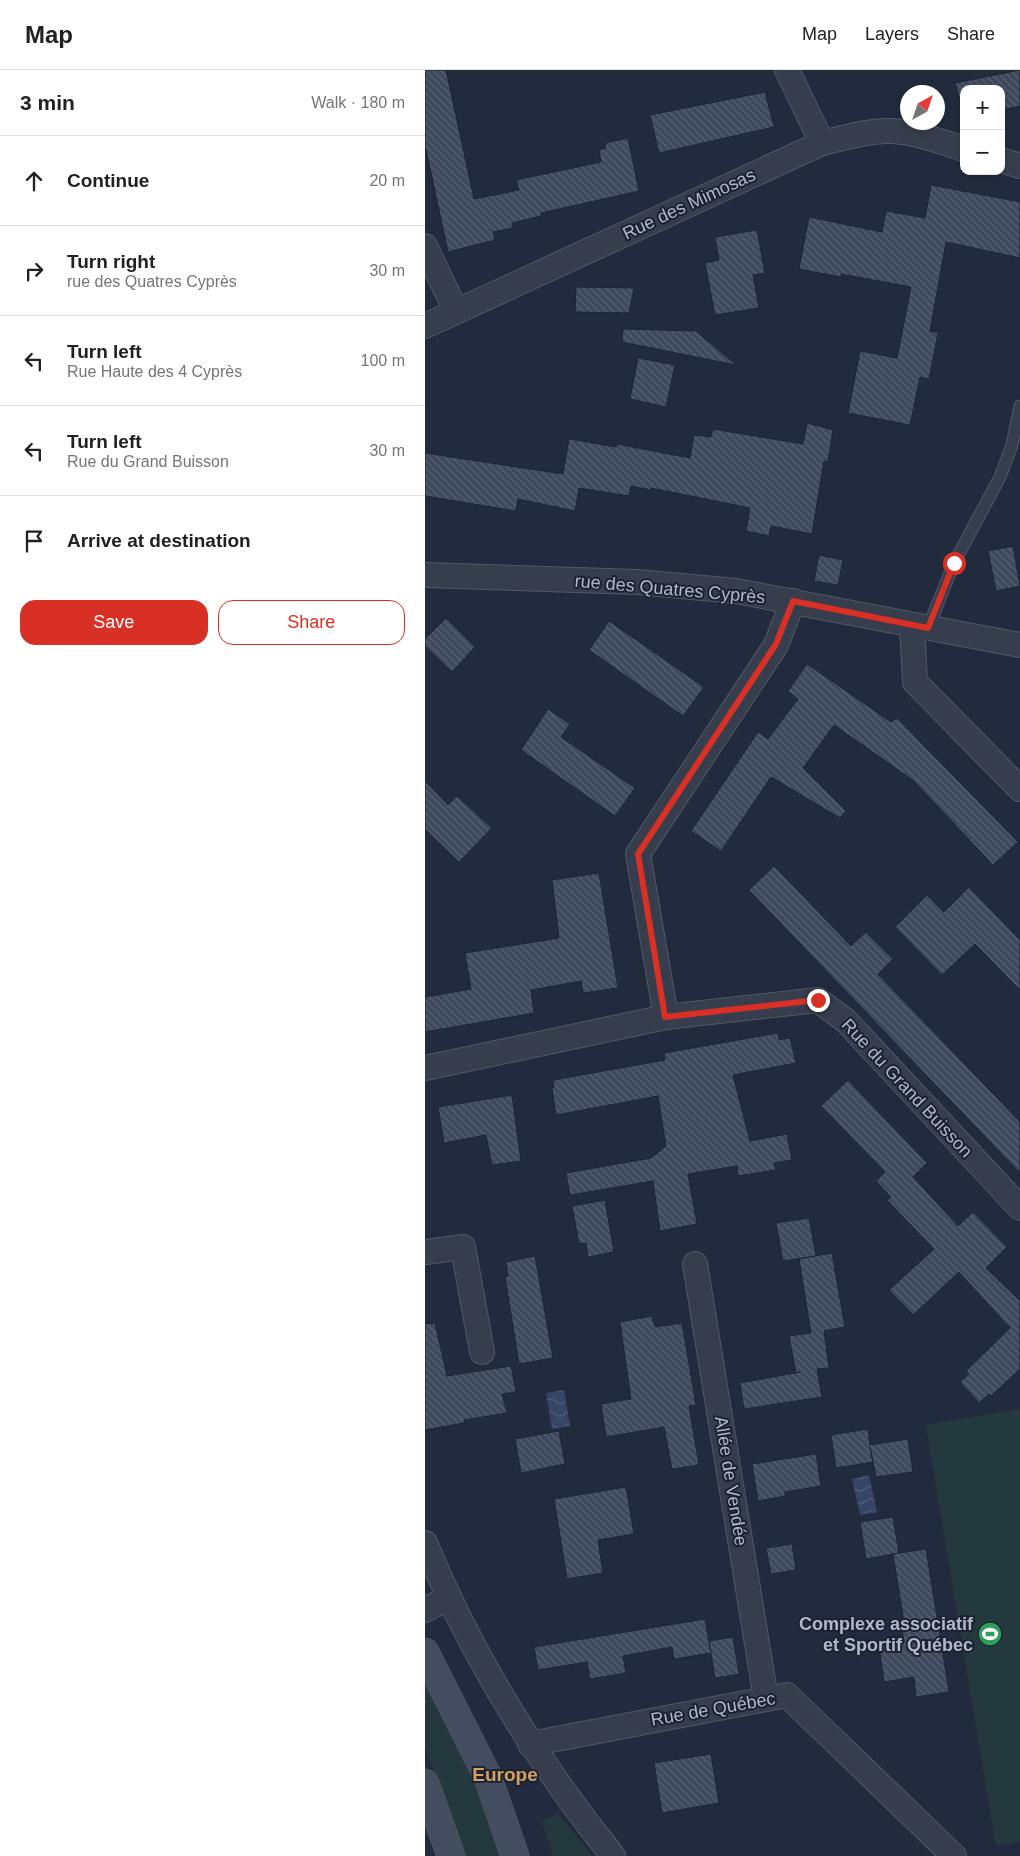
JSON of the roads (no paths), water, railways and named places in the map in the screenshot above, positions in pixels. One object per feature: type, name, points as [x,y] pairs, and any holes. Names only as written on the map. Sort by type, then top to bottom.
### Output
[{"type":"main road","points":[[425,1652],[487,1775],[515,1856]]},
{"type":"main road","points":[[425,1783],[451,1856]]},
{"type":"street","points":[[787,70],[822,143]]},
{"type":"street","name":"Rue des Mimosas","points":[[425,326],[456,310],[822,143],[869,132],[892,131],[913,134],[960,148]]},
{"type":"street","points":[[1005,161],[1020,166]]},
{"type":"street","points":[[425,246],[456,310]]},
{"type":"street","name":"rue des Quatres Cyprès","points":[[425,576],[637,582],[736,590],[1020,645]]},
{"type":"street","points":[[665,1017],[638,854],[776,644],[793,601]]},
{"type":"street","points":[[920,626],[915,682],[1020,789]]},
{"type":"street","name":"Rue du Grand Buisson","points":[[425,1068],[665,1017],[818,1000],[846,1021],[1020,1208]]},
{"type":"street","points":[[425,1252],[463,1247],[482,1352]]},
{"type":"street","name":"Allée de Vendée","points":[[695,1264],[766,1699]]},
{"type":"street","points":[[425,1543],[448,1598],[500,1695],[530,1744],[570,1802],[613,1856]]},
{"type":"street","points":[[425,1610],[448,1598]]},
{"type":"street","name":"Rue de Québec","points":[[530,1744],[787,1695],[954,1856]]},
{"type":"lane","points":[[920,626],[1000,477],[1012,445],[1020,406]]},
{"type":"water","points":[[564,1390],[570,1426],[552,1429],[546,1393]]},
{"type":"water","points":[[869,1475],[877,1512],[860,1515],[852,1479]]},
{"type":"place","name":"Complexe associatif et Sportif Québec","points":[[990,1634]]},
{"type":"district","name":"Europe","points":[[505,1774]]}]
